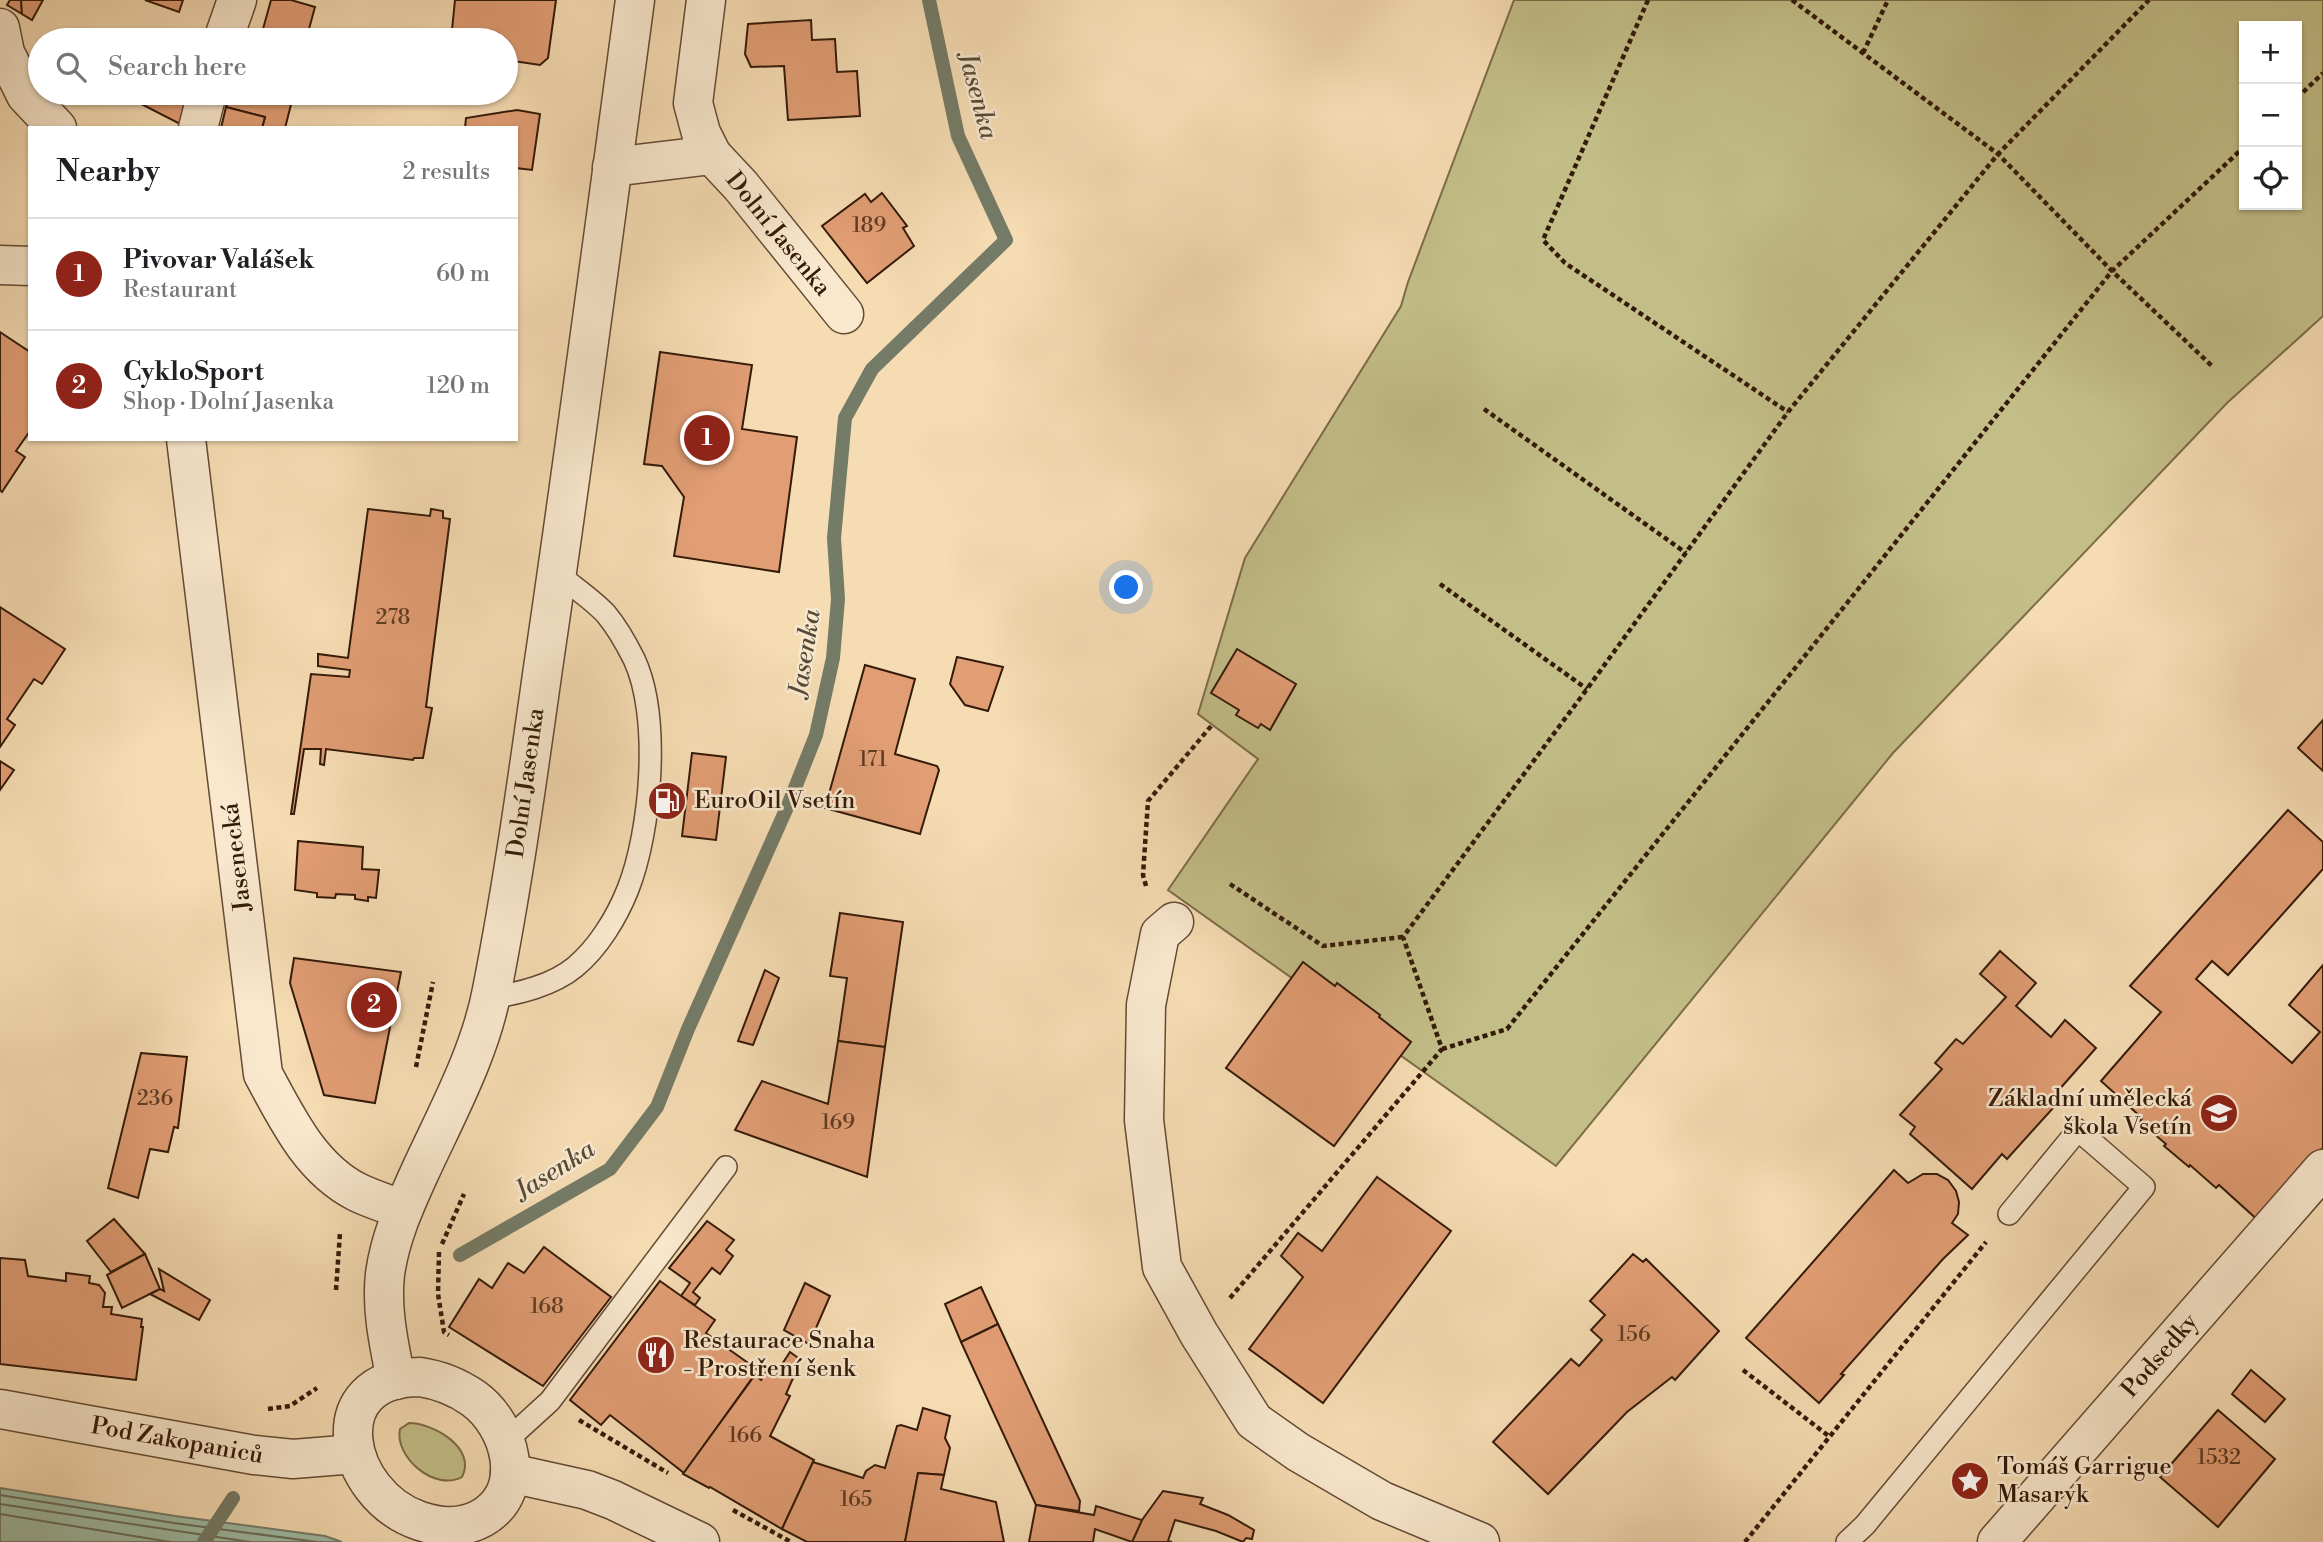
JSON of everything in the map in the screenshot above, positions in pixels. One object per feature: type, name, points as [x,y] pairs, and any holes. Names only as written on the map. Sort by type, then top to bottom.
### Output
[{"type":"street","points":[[227,28],[237,0]]},
{"type":"street","name":"Dolní Jasenka","points":[[396,1380],[385,1324],[384,1298],[390,1244],[469,1062],[491,998],[508,909],[635,0]]},
{"type":"street","name":"Dolní Jasenka","points":[[706,0],[693,103],[701,133],[712,155],[741,186],[844,314]]},
{"type":"street","points":[[0,28],[13,96],[54,126]]},
{"type":"street","points":[[199,126],[204,105]]},
{"type":"street","name":"Dolní Jasenka","points":[[612,167],[712,155]]},
{"type":"street","points":[[0,265],[28,266]]},
{"type":"street","name":"Jasenecká","points":[[187,441],[263,1074],[297,1138],[335,1178],[357,1192],[403,1210]]},
{"type":"street","points":[[1174,922],[1160,934],[1146,1005],[1144,1120],[1162,1267],[1199,1334],[1254,1421],[1298,1452],[1382,1502],[1480,1542]]},
{"type":"street","name":"Podsedky","points":[[1997,1542],[2323,1169]]},
{"type":"street","points":[[408,1377],[428,1378],[454,1386],[485,1409],[499,1427],[508,1457],[503,1497],[486,1516],[471,1524],[431,1533],[384,1500],[364,1476],[355,1454],[353,1431],[360,1407],[374,1390],[396,1380],[408,1377]]},
{"type":"street","name":"Pod Zakopaniců","points":[[0,1409],[293,1460],[355,1454]]},
{"type":"street","points":[[508,1457],[613,1500],[700,1542]]},
{"type":"lane","points":[[491,998],[549,982],[574,968],[596,943],[612,922],[628,889],[638,856],[645,811],[650,757],[647,700],[634,660],[607,615],[557,573]]},
{"type":"lane","points":[[1847,1542],[1865,1525],[2144,1187],[2078,1130],[2009,1214]]},
{"type":"lane","points":[[508,1457],[726,1167]]},
{"type":"path","points":[[1648,0],[1543,240],[1565,263],[1788,412]]},
{"type":"path","points":[[1792,0],[1998,154],[2112,271],[2212,366]]},
{"type":"path","points":[[1863,53],[1888,0]]},
{"type":"path","points":[[1230,884],[1323,946],[1403,937],[1788,412],[1998,154],[2149,0]]},
{"type":"path","points":[[2302,93],[2323,74]]},
{"type":"path","points":[[1199,1334],[1441,1049],[1507,1030],[2112,271],[2239,152]]},
{"type":"path","points":[[1484,409],[1686,553]]},
{"type":"path","points":[[1440,584],[1587,689]]},
{"type":"path","points":[[1143,876],[1148,801],[1212,725]]},
{"type":"path","points":[[1403,937],[1441,1049]]},
{"type":"path","points":[[414,1078],[433,982]]},
{"type":"path","points":[[455,1339],[444,1332],[438,1294],[438,1254],[466,1188]]},
{"type":"path","points":[[1745,1542],[2009,1214]]},
{"type":"path","points":[[336,1223],[340,1233],[335,1284],[337,1297]]},
{"type":"path","points":[[1744,1370],[1830,1437]]},
{"type":"path","points":[[264,1409],[290,1406],[318,1386]]},
{"type":"path","points":[[550,1401],[632,1452]]},
{"type":"shaded area","points":[[1514,0],[2323,0],[2323,316],[2227,403],[1893,753],[1556,1166],[1168,890],[1258,759],[1198,714],[1245,558],[1401,306]]},
{"type":"shaded area","points":[[409,1423],[430,1427],[458,1447],[465,1466],[462,1477],[440,1480],[429,1476],[410,1460],[400,1440],[400,1429]]},
{"type":"water","points":[[0,1488],[175,1516],[325,1536],[342,1542],[0,1542]]},
{"type":"building","points":[[10,0],[21,0],[22,14],[7,5]]},
{"type":"building","points":[[21,0],[43,0],[32,20],[22,14]]},
{"type":"building","points":[[145,0],[183,0],[179,12]]},
{"type":"building","points":[[271,0],[291,0],[315,7],[309,28],[263,28]]},
{"type":"building","points":[[455,0],[556,0],[548,58],[540,65],[518,62],[518,28],[452,28]]},
{"type":"building","points":[[811,20],[812,40],[835,39],[837,72],[857,71],[860,116],[788,120],[784,66],[751,67],[745,54],[748,24]]},
{"type":"building","points":[[143,105],[190,105],[180,124]]},
{"type":"building","points":[[291,105],[286,126],[263,126],[265,117],[226,107]]},
{"type":"building","points":[[226,107],[265,117],[263,126],[221,126]]},
{"type":"building","points":[[517,110],[540,114],[532,170],[518,168],[518,126],[465,126],[466,118]]},
{"type":"building","points":[[882,193],[907,226],[903,228],[914,246],[867,283],[822,226],[865,194],[871,202]]},
{"type":"building","points":[[0,332],[28,351],[28,434],[16,451],[25,457],[2,492]]},
{"type":"building","points":[[660,352],[752,365],[742,429],[797,437],[779,572],[674,556],[684,497],[662,466],[644,464]]},
{"type":"building","points":[[368,509],[430,516],[431,509],[443,511],[443,518],[450,519],[426,707],[432,708],[423,758],[413,760],[326,749],[324,765],[320,764],[321,749],[304,749],[294,814],[291,814],[311,674],[349,677],[350,670],[318,666],[318,654],[348,658]]},
{"type":"building","points":[[0,607],[65,649],[42,684],[34,679],[7,719],[15,725],[0,747]]},
{"type":"building","points":[[1237,649],[1296,684],[1270,730],[1261,724],[1258,728],[1236,715],[1239,710],[1211,693]]},
{"type":"building","points":[[957,657],[1003,667],[988,711],[965,705],[950,684]]},
{"type":"building","points":[[865,665],[915,679],[895,754],[937,766],[939,770],[920,834],[825,808]]},
{"type":"building","points":[[2323,720],[2323,771],[2298,748]]},
{"type":"building","points":[[692,753],[726,757],[716,840],[682,836]]},
{"type":"building","points":[[0,761],[14,770],[0,790]]},
{"type":"building","points":[[2288,810],[2323,842],[2323,869],[2228,975],[2212,961],[2196,979],[2292,1063],[2320,1032],[2289,1005],[2323,965],[2323,1148],[2261,1223],[2219,1185],[2216,1188],[2164,1146],[2166,1144],[2140,1122],[2142,1118],[2101,1081],[2161,1012],[2130,986]]},
{"type":"building","points":[[298,841],[363,847],[362,869],[379,870],[376,898],[368,897],[368,901],[355,899],[355,895],[336,894],[335,898],[317,897],[317,893],[295,890]]},
{"type":"building","points":[[840,913],[903,922],[885,1047],[838,1041],[847,978],[830,976]]},
{"type":"building","points":[[2000,951],[2036,983],[2016,1006],[2051,1037],[2065,1020],[2096,1048],[2057,1092],[2063,1097],[2007,1159],[2002,1154],[1972,1189],[1910,1134],[1915,1127],[1900,1115],[1942,1069],[1935,1063],[1956,1039],[1963,1044],[2006,997],[1980,974]]},
{"type":"building","points":[[294,958],[401,972],[375,1103],[324,1095],[290,983]]},
{"type":"building","points":[[1303,962],[1335,986],[1337,983],[1411,1042],[1334,1146],[1226,1068]]},
{"type":"building","points":[[765,970],[779,978],[753,1045],[738,1041]]},
{"type":"building","points":[[838,1041],[885,1047],[867,1177],[735,1130],[762,1081],[828,1104]]},
{"type":"building","points":[[141,1053],[187,1057],[178,1128],[174,1127],[168,1152],[150,1149],[138,1198],[108,1188]]},
{"type":"building","points":[[1894,1170],[1908,1183],[1923,1174],[1937,1174],[1948,1180],[1956,1191],[1959,1202],[1958,1214],[1952,1223],[1968,1235],[1943,1259],[1841,1374],[1844,1375],[1819,1403],[1746,1338]]},
{"type":"building","points":[[1377,1177],[1451,1231],[1323,1403],[1249,1349],[1303,1277],[1281,1256],[1298,1233],[1322,1251]]},
{"type":"building","points":[[114,1219],[145,1254],[111,1272],[87,1241]]},
{"type":"building","points":[[707,1221],[734,1240],[726,1250],[733,1256],[720,1274],[712,1268],[693,1292],[700,1298],[695,1305],[681,1296],[690,1283],[669,1268]]},
{"type":"building","points":[[544,1247],[611,1297],[543,1386],[449,1327],[479,1279],[492,1288],[508,1263],[524,1273]]},
{"type":"building","points":[[145,1254],[160,1289],[122,1308],[107,1275]]},
{"type":"building","points":[[1633,1254],[1643,1262],[1646,1259],[1719,1331],[1675,1380],[1672,1377],[1627,1412],[1548,1494],[1493,1442],[1571,1359],[1579,1366],[1602,1340],[1591,1330],[1605,1315],[1590,1301]]},
{"type":"building","points":[[0,1258],[25,1260],[28,1276],[66,1281],[66,1273],[90,1276],[89,1283],[99,1285],[105,1293],[103,1307],[112,1307],[111,1314],[142,1319],[136,1380],[0,1364]]},
{"type":"building","points":[[159,1269],[210,1300],[199,1320],[150,1294],[160,1289],[164,1291]]},
{"type":"building","points":[[660,1281],[715,1320],[706,1333],[758,1370],[684,1473],[610,1415],[601,1425],[570,1400]]},
{"type":"building","points":[[805,1283],[830,1296],[809,1344],[784,1330]]},
{"type":"building","points":[[981,1287],[998,1324],[961,1342],[945,1304]]},
{"type":"building","points":[[998,1324],[1080,1501],[1079,1511],[1036,1505],[961,1342]]},
{"type":"building","points":[[790,1352],[801,1360],[786,1394],[790,1396],[770,1436],[814,1460],[782,1529],[683,1474],[755,1375],[761,1380],[767,1370],[775,1375]]},
{"type":"building","points":[[2251,1370],[2285,1399],[2265,1422],[2232,1394]]},
{"type":"building","points":[[923,1408],[950,1416],[945,1438],[950,1448],[944,1475],[918,1473],[905,1542],[807,1542],[782,1529],[813,1462],[863,1478],[866,1471],[875,1465],[885,1468],[897,1426],[917,1430]]},
{"type":"building","points":[[2218,1410],[2275,1459],[2218,1527],[2160,1477]]},
{"type":"building","points":[[918,1473],[944,1475],[941,1489],[996,1502],[1004,1542],[905,1542]]},
{"type":"building","points":[[1163,1491],[1203,1498],[1200,1504],[1228,1515],[1254,1530],[1252,1539],[1246,1538],[1243,1542],[1216,1531],[1175,1520],[1168,1541],[1172,1542],[1132,1542],[1142,1520]]},
{"type":"building","points":[[1036,1505],[1094,1515],[1096,1506],[1142,1520],[1132,1542],[1095,1529],[1093,1542],[1029,1542]]},
{"type":"waterway","name":"Jasenka","points":[[460,1255],[610,1169],[657,1107],[688,1029],[789,803],[816,735],[833,658],[838,599],[834,538],[845,418],[872,369],[1006,240],[958,136],[929,0]]},
{"type":"waterway","name":"Jasenka","points":[[204,1542],[233,1498]]},
{"type":"place","name":"Pivovar Valášek","points":[[707,438]]},
{"type":"place","name":"EuroOil Vsetín","points":[[667,801]]},
{"type":"place","name":"CykloSport","points":[[374,1005]]},
{"type":"place","name":"Základní umělecká škola Vsetín","points":[[2219,1113]]},
{"type":"place","name":"Restaurace Snaha - Prostření šenk","points":[[656,1355]]},
{"type":"place","name":"Tomáš Garrigue Masaryk","points":[[1970,1481]]}]
